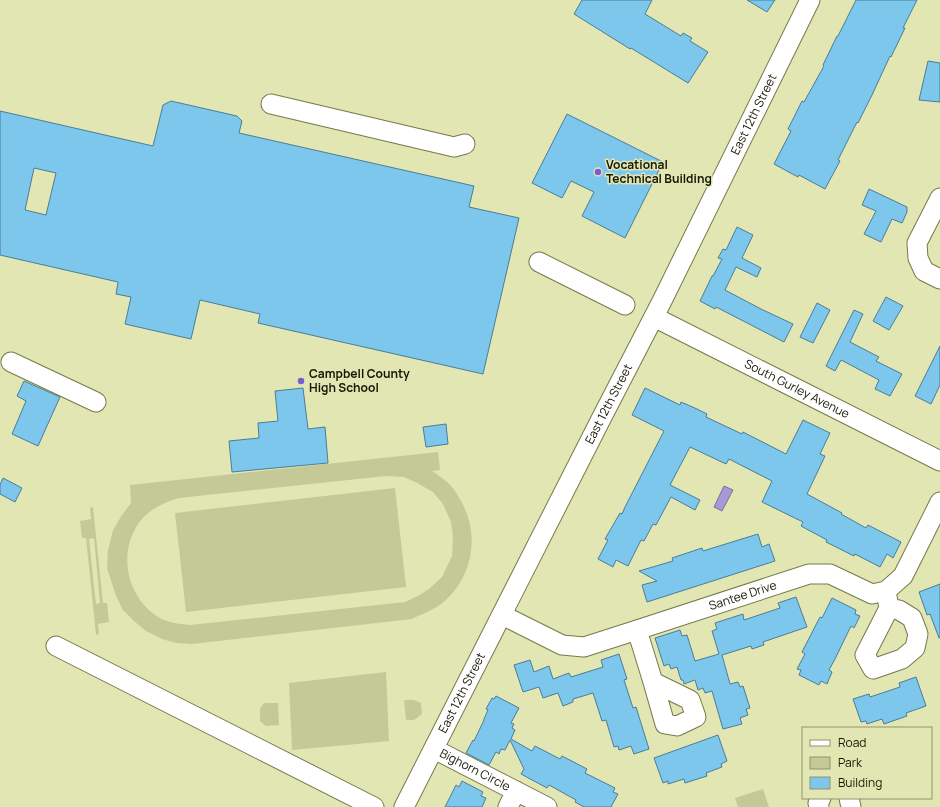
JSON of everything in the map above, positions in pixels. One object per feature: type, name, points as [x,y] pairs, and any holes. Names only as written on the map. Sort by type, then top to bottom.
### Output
[{"type":"street","name":"East 12th Street","points":[[404,807],[654,317],[810,0]]},
{"type":"street","points":[[271,104],[454,147],[465,144]]},
{"type":"street","points":[[940,198],[917,243],[918,258],[924,271],[940,279]]},
{"type":"street","points":[[539,262],[625,305]]},
{"type":"street","name":"South Gurley Avenue","points":[[654,317],[940,461]]},
{"type":"street","points":[[11,362],[96,402]]},
{"type":"street","name":"Santee Drive","points":[[502,615],[562,645],[584,647],[809,574],[830,574],[872,594],[887,599],[903,576],[940,502]]},
{"type":"street","points":[[637,630],[653,682]]},
{"type":"street","points":[[56,646],[374,807]]},
{"type":"street","name":"Bighorn Circle","points":[[434,749],[512,799],[547,807]]},
{"type":"green space","points":[[438,452],[440,470],[432,471],[453,488],[465,509],[472,536],[471,550],[463,577],[456,589],[442,603],[412,619],[192,644],[176,643],[162,639],[146,631],[123,610],[116,596],[107,568],[108,550],[113,530],[131,503],[130,485]],"holes":[[[386,476],[404,477],[433,492],[443,504],[451,522],[453,537],[452,556],[442,577],[429,589],[405,602],[190,625],[178,624],[163,620],[148,609],[139,598],[128,573],[127,559],[129,545],[134,531],[146,515],[169,501],[179,498]]]},
{"type":"green space","points":[[395,488],[406,587],[186,612],[175,513]]},
{"type":"green space","points":[[93,507],[103,603],[107,603],[109,622],[98,624],[99,634],[96,635],[86,538],[82,538],[80,521],[91,519],[90,508]],"holes":[[[94,538],[100,603],[96,604],[89,539]]]},
{"type":"green space","points":[[386,672],[389,741],[292,750],[289,683]]},
{"type":"green space","points":[[404,700],[414,700],[421,703],[422,714],[414,720],[406,720]]},
{"type":"green space","points":[[264,703],[278,703],[279,725],[266,726],[260,721],[260,708]]},
{"type":"green space","points":[[763,789],[769,807],[738,807],[735,798]]},
{"type":"shaded area","points":[[724,486],[733,490],[722,511],[714,507]]},
{"type":"building","points":[[582,0],[652,0],[645,14],[681,36],[683,33],[692,38],[690,41],[708,52],[688,83],[574,14]]},
{"type":"building","points":[[747,0],[775,0],[767,12]]},
{"type":"building","points":[[856,0],[917,0],[891,57],[890,56],[825,189],[774,164],[791,131],[788,129],[802,101],[804,102],[824,66],[823,65],[837,36]]},
{"type":"building","points":[[928,61],[940,63],[940,102],[919,100]]},
{"type":"building","points":[[171,101],[237,116],[242,121],[239,133],[474,186],[469,207],[519,218],[483,374],[258,323],[260,314],[200,300],[191,339],[125,324],[131,297],[116,294],[118,282],[0,255],[0,111],[153,146],[163,105]],"holes":[[[34,168],[56,173],[46,215],[25,210]]]},
{"type":"building","name":"Vocational Technical Building","points":[[567,114],[663,162],[625,238],[582,216],[594,192],[571,181],[562,198],[532,183]]},
{"type":"building","points":[[869,189],[907,207],[907,212],[902,223],[892,219],[881,242],[864,234],[876,211],[862,205]]},
{"type":"building","points":[[737,227],[753,235],[742,258],[761,268],[757,277],[736,267],[725,290],[793,324],[784,342],[716,307],[715,309],[700,301],[722,259],[718,258],[723,249],[726,250]]},
{"type":"building","points":[[886,297],[903,306],[889,330],[873,321]]},
{"type":"building","points":[[817,303],[830,310],[813,343],[800,337]]},
{"type":"building","points":[[854,310],[863,314],[850,342],[879,357],[876,361],[902,374],[890,396],[875,389],[879,380],[841,360],[835,371],[826,366]]},
{"type":"building","points":[[940,346],[940,385],[931,404],[915,396]]},
{"type":"building","points":[[24,381],[60,397],[38,446],[12,434],[26,401],[17,396]]},
{"type":"building","points":[[303,388],[308,429],[325,427],[328,463],[232,472],[229,441],[259,438],[258,423],[278,421],[275,391]]},
{"type":"building","points":[[645,388],[680,405],[681,402],[697,409],[707,414],[706,417],[742,434],[743,432],[786,454],[803,420],[830,433],[820,454],[825,456],[807,494],[866,528],[868,525],[901,542],[893,558],[887,554],[880,567],[855,554],[854,556],[826,542],[827,540],[801,526],[803,522],[762,502],[772,481],[729,459],[726,464],[690,447],[670,485],[700,500],[695,510],[671,497],[656,525],[653,524],[644,541],[641,540],[628,566],[616,560],[613,567],[598,559],[608,540],[605,539],[620,513],[622,514],[664,431],[632,415]]},
{"type":"building","points":[[446,424],[448,444],[426,447],[423,427]]},
{"type":"building","points":[[3,478],[22,488],[15,502],[0,494],[0,485]]},
{"type":"building","points":[[758,534],[762,547],[769,544],[775,561],[647,602],[642,585],[657,581],[639,571],[673,561],[672,558],[702,548],[703,551]]},
{"type":"building","points":[[940,584],[939,638],[930,614],[927,615],[919,592]]},
{"type":"building","points":[[796,597],[807,627],[763,642],[764,645],[752,649],[751,646],[722,655],[730,684],[738,682],[740,687],[743,686],[750,708],[746,709],[748,715],[740,718],[742,724],[723,729],[712,691],[705,693],[703,688],[698,690],[695,680],[684,684],[683,680],[681,680],[677,667],[671,669],[669,664],[664,666],[655,638],[680,630],[682,636],[687,635],[695,661],[719,654],[712,631],[717,629],[715,623],[743,614],[744,620],[780,608],[778,603]]},
{"type":"building","points":[[832,598],[856,610],[855,614],[860,616],[854,628],[851,626],[829,670],[832,672],[827,684],[821,681],[819,685],[799,675],[801,670],[797,669],[805,654],[802,652],[820,617],[822,618]]},
{"type":"building","points":[[619,654],[627,679],[624,680],[633,708],[636,707],[649,749],[634,754],[631,746],[619,750],[618,746],[614,747],[606,720],[602,721],[593,693],[573,699],[573,702],[563,706],[558,693],[543,698],[539,687],[523,692],[514,665],[530,660],[534,672],[549,666],[553,679],[569,673],[571,677],[603,667],[601,660]]},
{"type":"building","points":[[916,677],[926,706],[906,713],[907,716],[884,724],[882,719],[867,724],[866,721],[861,722],[853,699],[869,694],[870,697],[900,687],[899,683]]},
{"type":"building","points":[[496,696],[519,708],[511,723],[514,724],[512,728],[515,730],[511,739],[532,751],[535,746],[560,759],[562,756],[587,769],[585,773],[615,788],[613,792],[618,794],[611,807],[584,807],[575,802],[576,800],[549,785],[547,788],[521,774],[524,769],[510,740],[505,750],[501,749],[499,754],[496,752],[489,765],[466,753],[473,740],[474,741],[484,720],[488,710],[486,709],[492,698],[494,699]]},
{"type":"building","points":[[718,735],[727,761],[721,764],[722,767],[706,773],[707,776],[685,783],[684,779],[668,784],[668,781],[663,783],[654,758]]},
{"type":"building","points":[[462,781],[483,792],[481,796],[486,798],[482,807],[445,807],[456,785],[459,787]]},
{"type":"place","name":"Vocational Technical Building","points":[[598,172]]},
{"type":"place","name":"Campbell County High School","points":[[301,381]]}]
